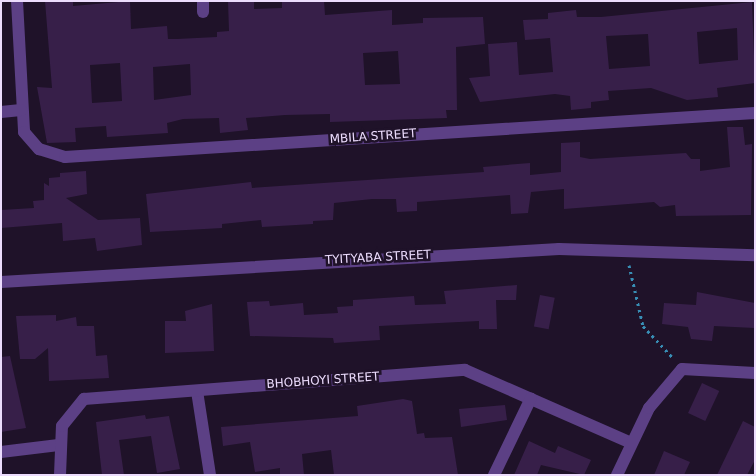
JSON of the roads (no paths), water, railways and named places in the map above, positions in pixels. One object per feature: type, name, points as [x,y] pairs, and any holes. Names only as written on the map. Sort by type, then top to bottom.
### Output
[{"type":"street","name":"MBILA STREET","points":[[17,1],[21,110],[29,141],[65,157],[755,113]]},
{"type":"street","points":[[1,112],[21,110]]},
{"type":"street","name":"TYITYABA STREET","points":[[1,282],[396,257],[625,250],[755,255]]},
{"type":"street","points":[[617,475],[631,443],[660,392],[682,369],[755,373]]},
{"type":"street","name":"BHOBHOYI STREET","points":[[60,475],[62,426],[84,399],[465,370],[631,443]]},
{"type":"street","points":[[197,391],[210,475]]},
{"type":"street","points":[[494,475],[531,398]]},
{"type":"street","points":[[1,452],[60,445]]}]
